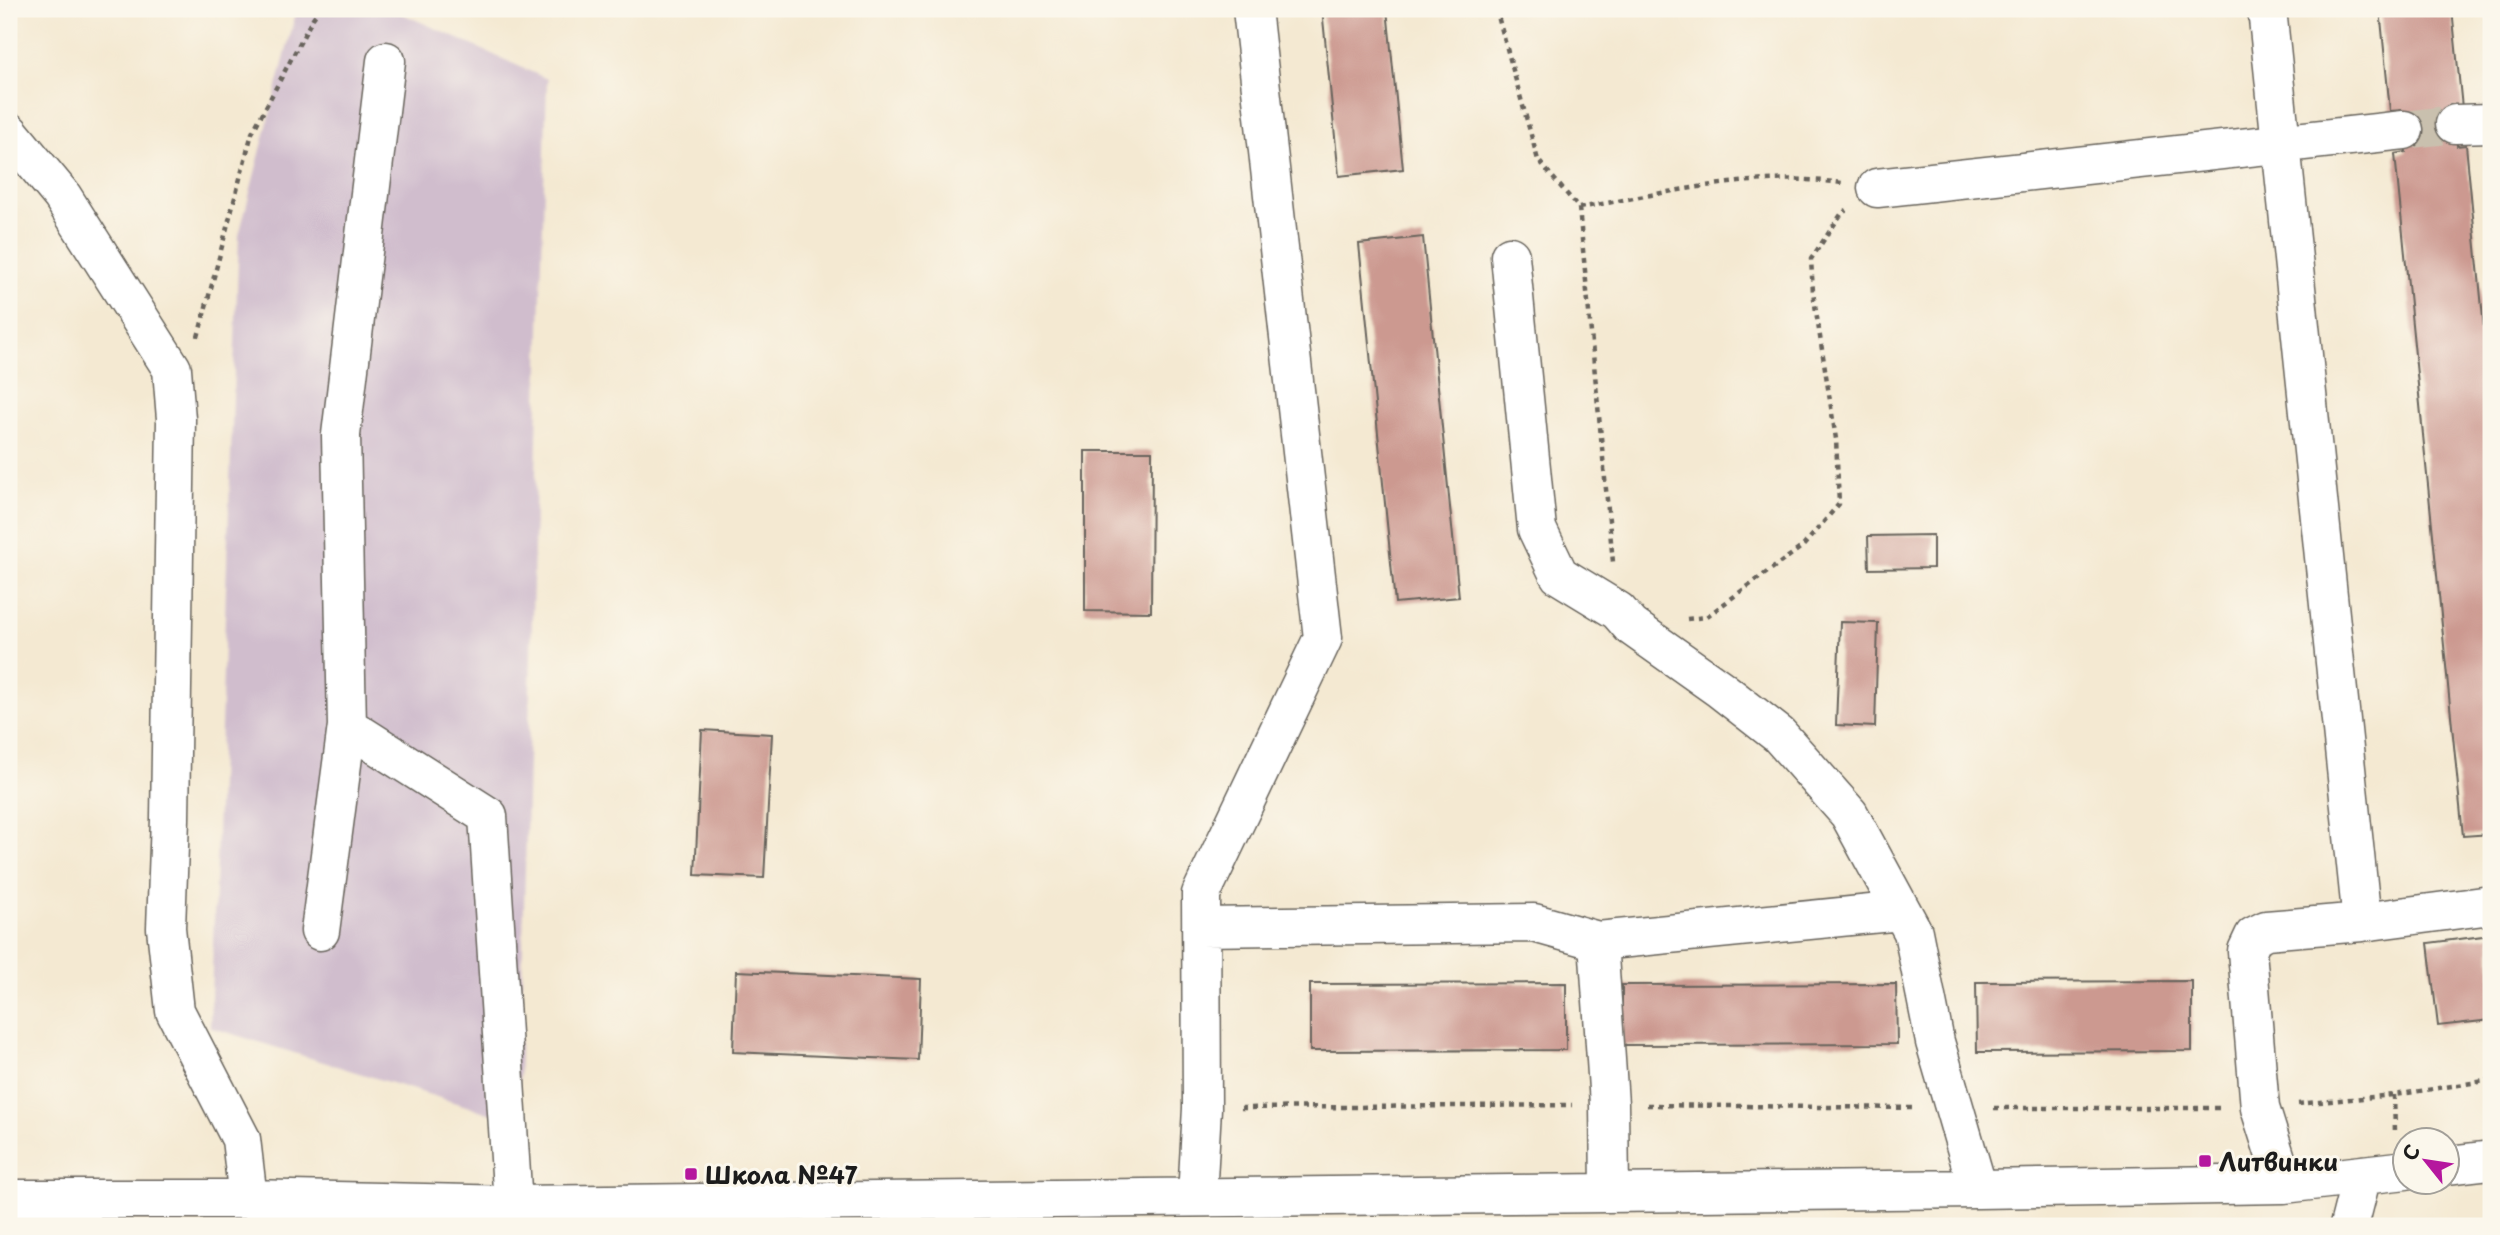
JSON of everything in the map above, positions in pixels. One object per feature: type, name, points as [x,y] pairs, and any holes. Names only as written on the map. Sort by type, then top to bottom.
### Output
[{"type":"street","points":[[1197,1197],[1202,1108],[1201,894],[1323,638],[1252,9]]},
{"type":"street","points":[[2267,9],[2362,922]]},
{"type":"street","points":[[320,931],[347,726],[341,435],[386,61]]},
{"type":"street","points":[[1877,188],[2404,130]]},
{"type":"street","points":[[9,132],[62,196],[172,369],[176,419],[166,928],[175,1010],[241,1139],[248,1199]]},
{"type":"street","points":[[1510,256],[1537,529],[1559,575],[1625,619],[1779,735],[1849,814],[1913,932],[1935,1042],[1978,1189]]},
{"type":"street","points":[[347,726],[488,816],[513,1205]]},
{"type":"street","points":[[2284,1184],[2260,1108],[2247,951],[2254,936],[2266,930],[2362,922],[2491,905]]},
{"type":"street","points":[[1201,927],[1534,923],[1598,941],[1901,911]]},
{"type":"street","points":[[1598,941],[1609,1104],[1610,1193]]},
{"type":"street","points":[[9,1199],[134,1213],[248,1199],[939,1214],[1197,1197],[2284,1184],[2362,1175],[2392,1158]]},
{"type":"street","points":[[2462,1163],[2491,1160]]},
{"type":"street","points":[[2348,1226],[2362,1175]]},
{"type":"path","points":[[197,341],[252,133],[320,9]]},
{"type":"path","points":[[1496,9],[1538,160],[1579,208],[1625,619],[1706,617],[1803,546],[1839,504],[1836,439],[1812,292],[1811,259],[1842,213],[1877,188]]},
{"type":"path","points":[[1579,208],[1733,182],[1825,181],[1877,188]]},
{"type":"path","points":[[1202,1108],[1609,1104],[2260,1108],[2394,1095],[2491,1080]]},
{"type":"path","points":[[2394,1095],[2398,1126]]},
{"type":"shaded area","points":[[297,9],[392,9],[547,79],[518,1122],[210,1027],[239,235]]},
{"type":"building","points":[[1322,9],[1387,9],[1403,169],[1339,176]]},
{"type":"building","points":[[2380,9],[2452,9],[2462,108],[2453,108],[2457,146],[2466,145],[2491,400],[2491,834],[2463,836],[2395,154],[2406,152],[2402,110],[2390,111]]},
{"type":"building","points":[[1423,237],[1459,597],[1395,603],[1359,244]]},
{"type":"building","points":[[1085,451],[1152,451],[1151,612],[1085,611]]},
{"type":"building","points":[[1933,535],[1933,568],[1869,569],[1868,536]]},
{"type":"building","points":[[1840,622],[1878,623],[1875,727],[1836,725]]},
{"type":"building","points":[[702,730],[772,734],[764,878],[695,875]]},
{"type":"building","points":[[2491,935],[2491,1020],[2438,1026],[2428,943]]},
{"type":"building","points":[[736,971],[921,979],[918,1060],[733,1052]]},
{"type":"building","points":[[2192,981],[2192,1051],[1977,1052],[1976,982]]},
{"type":"building","points":[[1566,983],[1566,1050],[1310,1051],[1310,984]]},
{"type":"building","points":[[1896,984],[1897,1044],[1622,1045],[1622,985]]},
{"type":"tunnel","points":[[2404,130],[2455,124]]},
{"type":"place","name":"Литвинки","points":[[2205,1161]]},
{"type":"place","name":"Школа №47","points":[[691,1174]]}]
